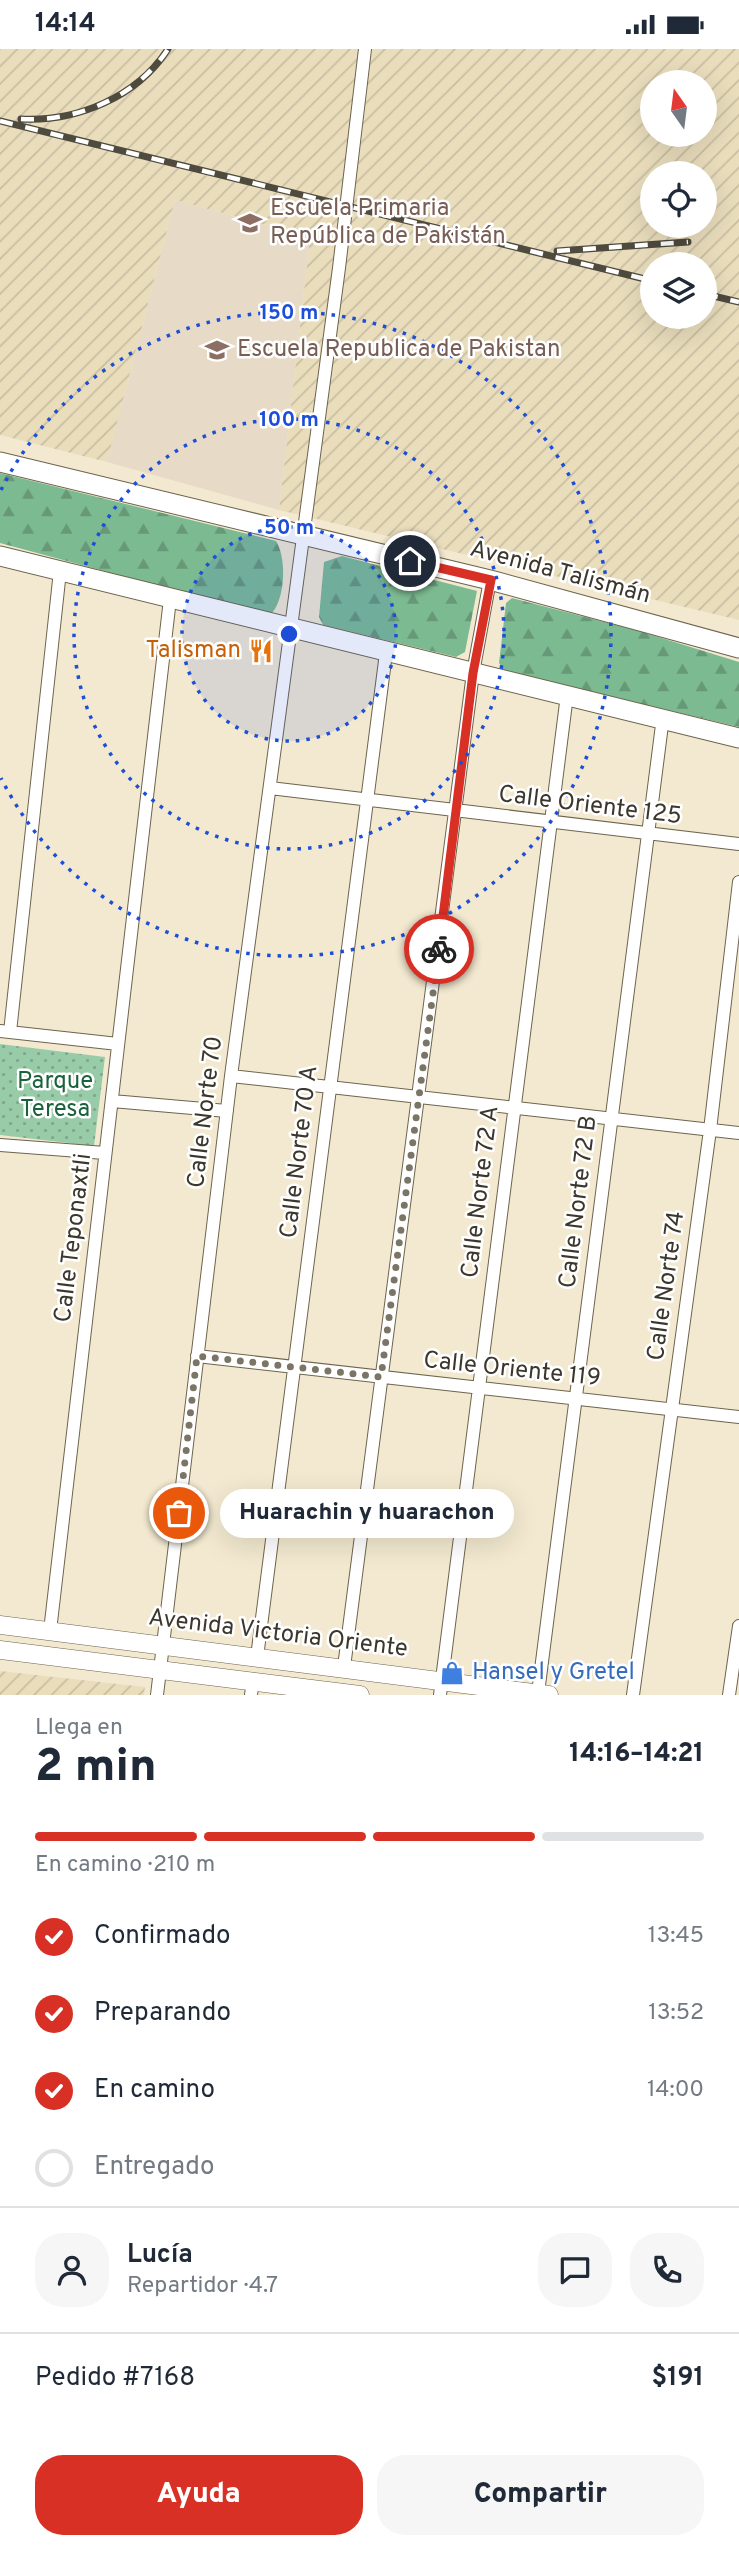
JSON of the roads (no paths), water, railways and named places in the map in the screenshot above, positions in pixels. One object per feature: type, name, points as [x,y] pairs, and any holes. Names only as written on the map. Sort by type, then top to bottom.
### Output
[{"type":"main road","name":"Avenida Talismán","points":[[0,462],[491,580],[739,648]]},
{"type":"main road","points":[[0,556],[386,653],[663,717],[739,738]]},
{"type":"street","name":"Calle Norte 70","points":[[157,1695],[231,1076],[365,49]]},
{"type":"street","points":[[60,571],[5,1032],[118,1044]]},
{"type":"street","points":[[344,1667],[473,673],[491,580]]},
{"type":"street","name":"Calle Teponaxtli","points":[[50,1631],[170,599]]},
{"type":"street","name":"Calle Norte 70 A","points":[[257,1657],[296,1368],[328,1086],[386,653]]},
{"type":"street","name":"Calle Norte 72 A","points":[[441,1687],[567,695]]},
{"type":"street","name":"Calle Norte 72 B","points":[[544,1694],[575,1397],[663,717]]},
{"type":"street","name":"Calle Oriente 125","points":[[270,788],[739,844]]},
{"type":"street","name":"Calle Norte 74","points":[[633,1695],[710,1130],[739,882]]},
{"type":"street","points":[[231,1076],[739,1133]]},
{"type":"street","points":[[112,1101],[227,1111]]},
{"type":"street","points":[[0,1145],[105,1153]]},
{"type":"street","name":"Calle Oriente 119","points":[[197,1356],[739,1417]]},
{"type":"street","name":"Avenida Victoria Oriente","points":[[0,1625],[344,1667],[441,1687],[544,1694]]},
{"type":"street","points":[[729,1695],[739,1626]]},
{"type":"street","name":"Avenida Victoria Oriente","points":[[0,1650],[160,1671],[252,1688],[349,1694]]},
{"type":"railway","points":[[21,119],[63,116],[104,103],[140,81],[168,49]]},
{"type":"railway","points":[[0,121],[640,278]]},
{"type":"railway","points":[[557,251],[688,242]]},
{"type":"railway","points":[[717,297],[739,302]]},
{"type":"place","name":"Escuela Primaria República de Pakistán","points":[[250,223]]},
{"type":"place","name":"Escuela Republica de Pakistan","points":[[217,350]]},
{"type":"place","name":"Talisman","points":[[261,651]]},
{"type":"place","name":"Huarachin y huarachon","points":[[179,1513]]},
{"type":"place","name":"Hansel y Gretel","points":[[452,1673]]},
{"type":"park label","name":"Parque Teresa","points":[[55,1096]]}]
